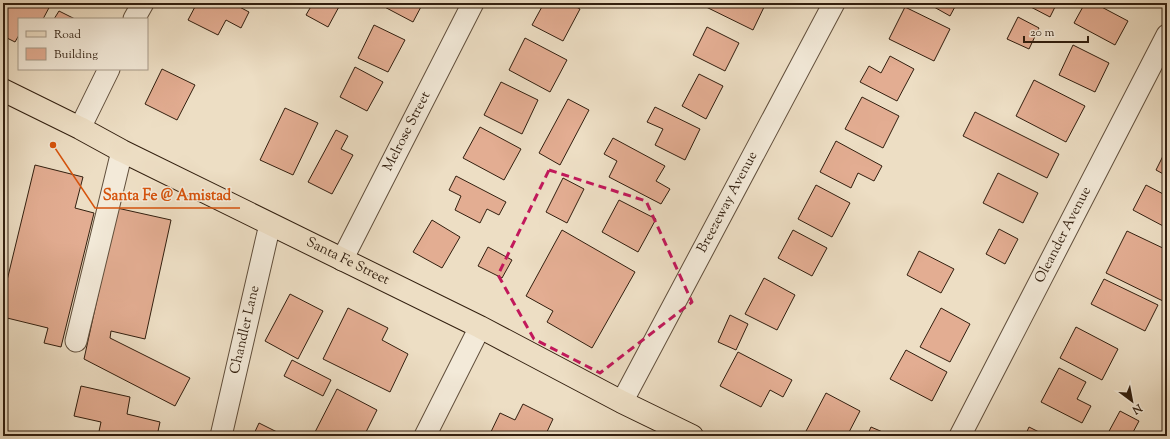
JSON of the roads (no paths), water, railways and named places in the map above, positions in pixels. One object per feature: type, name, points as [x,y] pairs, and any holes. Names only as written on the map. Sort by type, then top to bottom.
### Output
[{"type":"main road","name":"Santa Fe Street","points":[[3,90],[80,128],[122,151],[480,327],[622,402],[692,436]]},
{"type":"street","points":[[134,18],[142,3]]},
{"type":"street","name":"Melrose Street","points":[[342,260],[473,3]]},
{"type":"street","name":"Breezeway Avenue","points":[[622,402],[834,3]]},
{"type":"street","name":"Oleander Avenue","points":[[960,436],[1167,35]]},
{"type":"street","points":[[80,128],[109,70]]},
{"type":"street","points":[[76,342],[122,151]]},
{"type":"street","name":"Chandler Lane","points":[[221,436],[270,224]]},
{"type":"street","points":[[424,436],[480,327]]},
{"type":"place","name":"Santa Fe @ Amistad","points":[[53,145]]}]
